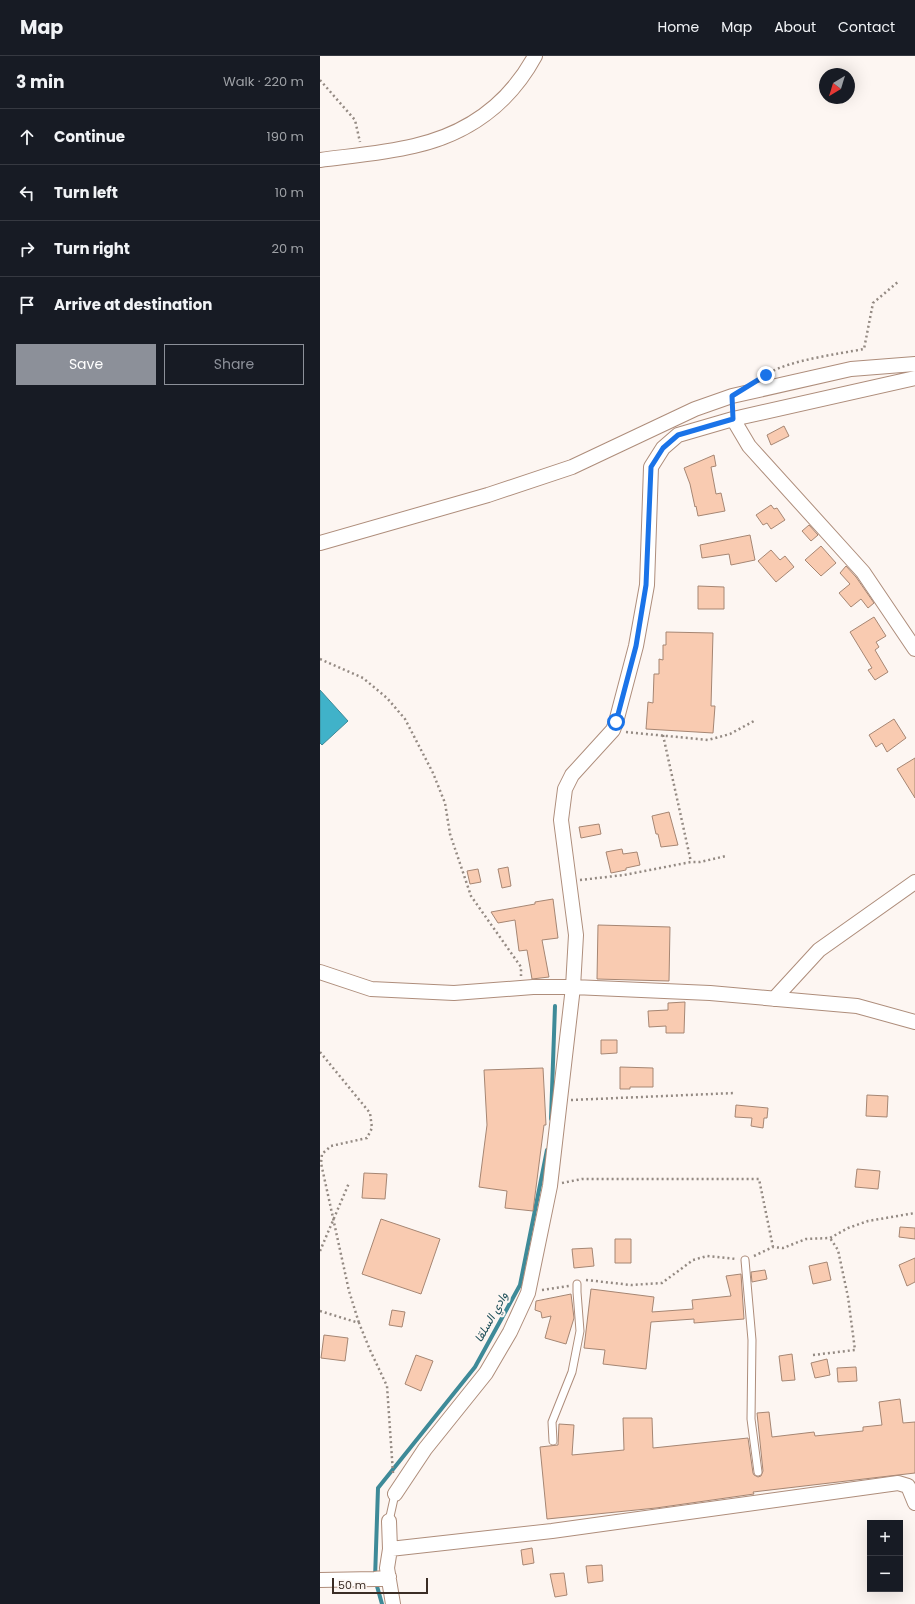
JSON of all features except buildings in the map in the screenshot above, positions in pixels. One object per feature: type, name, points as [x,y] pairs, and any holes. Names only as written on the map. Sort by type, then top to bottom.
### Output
[{"type":"street","points":[[320,160],[413,146],[446,136],[481,118],[510,93],[527,70],[535,56]]},
{"type":"street","points":[[320,543],[488,495],[572,467],[695,409],[732,396],[851,369],[915,364]]},
{"type":"street","points":[[395,1494],[425,1449],[486,1373],[510,1332],[528,1292],[550,1186],[573,987],[576,935],[561,820],[565,789],[572,775],[613,730],[636,646],[646,585],[651,467],[663,448],[678,435],[733,419],[915,378]]},
{"type":"street","points":[[733,419],[749,446],[863,572],[915,649]]},
{"type":"street","points":[[774,999],[819,950],[915,882]]},
{"type":"street","points":[[320,972],[371,989],[454,992],[522,989],[533,987],[573,987],[710,993],[857,1006],[915,1022]]},
{"type":"street","points":[[390,1549],[552,1531],[898,1483],[908,1486],[915,1503]]},
{"type":"street","points":[[389,1520],[390,1549],[387,1568],[393,1604]]},
{"type":"street","points":[[320,1580],[375,1579],[389,1577]]},
{"type":"lane","points":[[745,1260],[752,1340],[750,1419],[758,1472]]},
{"type":"lane","points":[[552,1441],[552,1422],[572,1372],[580,1332],[577,1284]]},
{"type":"lane","points":[[389,1520],[395,1494]]},
{"type":"path","points":[[320,80],[354,120],[363,154]]},
{"type":"path","points":[[766,375],[776,369],[864,349],[873,303],[898,281]]},
{"type":"path","points":[[320,659],[363,678],[386,698],[405,719],[433,773],[445,803],[450,834],[472,896],[521,967],[522,989]]},
{"type":"path","points":[[613,730],[708,740],[730,734],[754,721]]},
{"type":"path","points":[[663,735],[691,862]]},
{"type":"path","points":[[570,882],[624,875],[726,856]]},
{"type":"path","points":[[320,1052],[370,1113],[372,1128],[367,1138],[331,1146],[322,1154],[321,1163],[349,1291],[359,1323],[387,1386],[395,1494]]},
{"type":"path","points":[[561,1101],[735,1093]]},
{"type":"path","points":[[550,1186],[582,1179],[759,1178],[773,1247]]},
{"type":"path","points":[[320,1250],[349,1183]]},
{"type":"path","points":[[528,1292],[577,1284],[581,1280],[631,1285],[662,1283],[693,1260],[707,1256],[745,1260],[773,1247],[783,1248],[806,1239],[830,1238],[848,1228],[868,1221],[915,1213]]},
{"type":"path","points":[[813,1355],[855,1350],[848,1297],[838,1250],[830,1238]]},
{"type":"path","points":[[320,1311],[359,1323]]},
{"type":"water","points":[[320,690],[348,721],[322,745],[320,743]]},
{"type":"waterway","name":"وادي السلقا","points":[[551,1119],[555,1006]]},
{"type":"waterway","name":"وادي السلقا","points":[[382,1604],[375,1579],[378,1488],[475,1367],[520,1285],[547,1150]]},
{"type":"route","points":[[616,722],[636,646],[646,585],[651,467],[663,448],[678,435],[733,419],[732,396],[766,375]]}]
